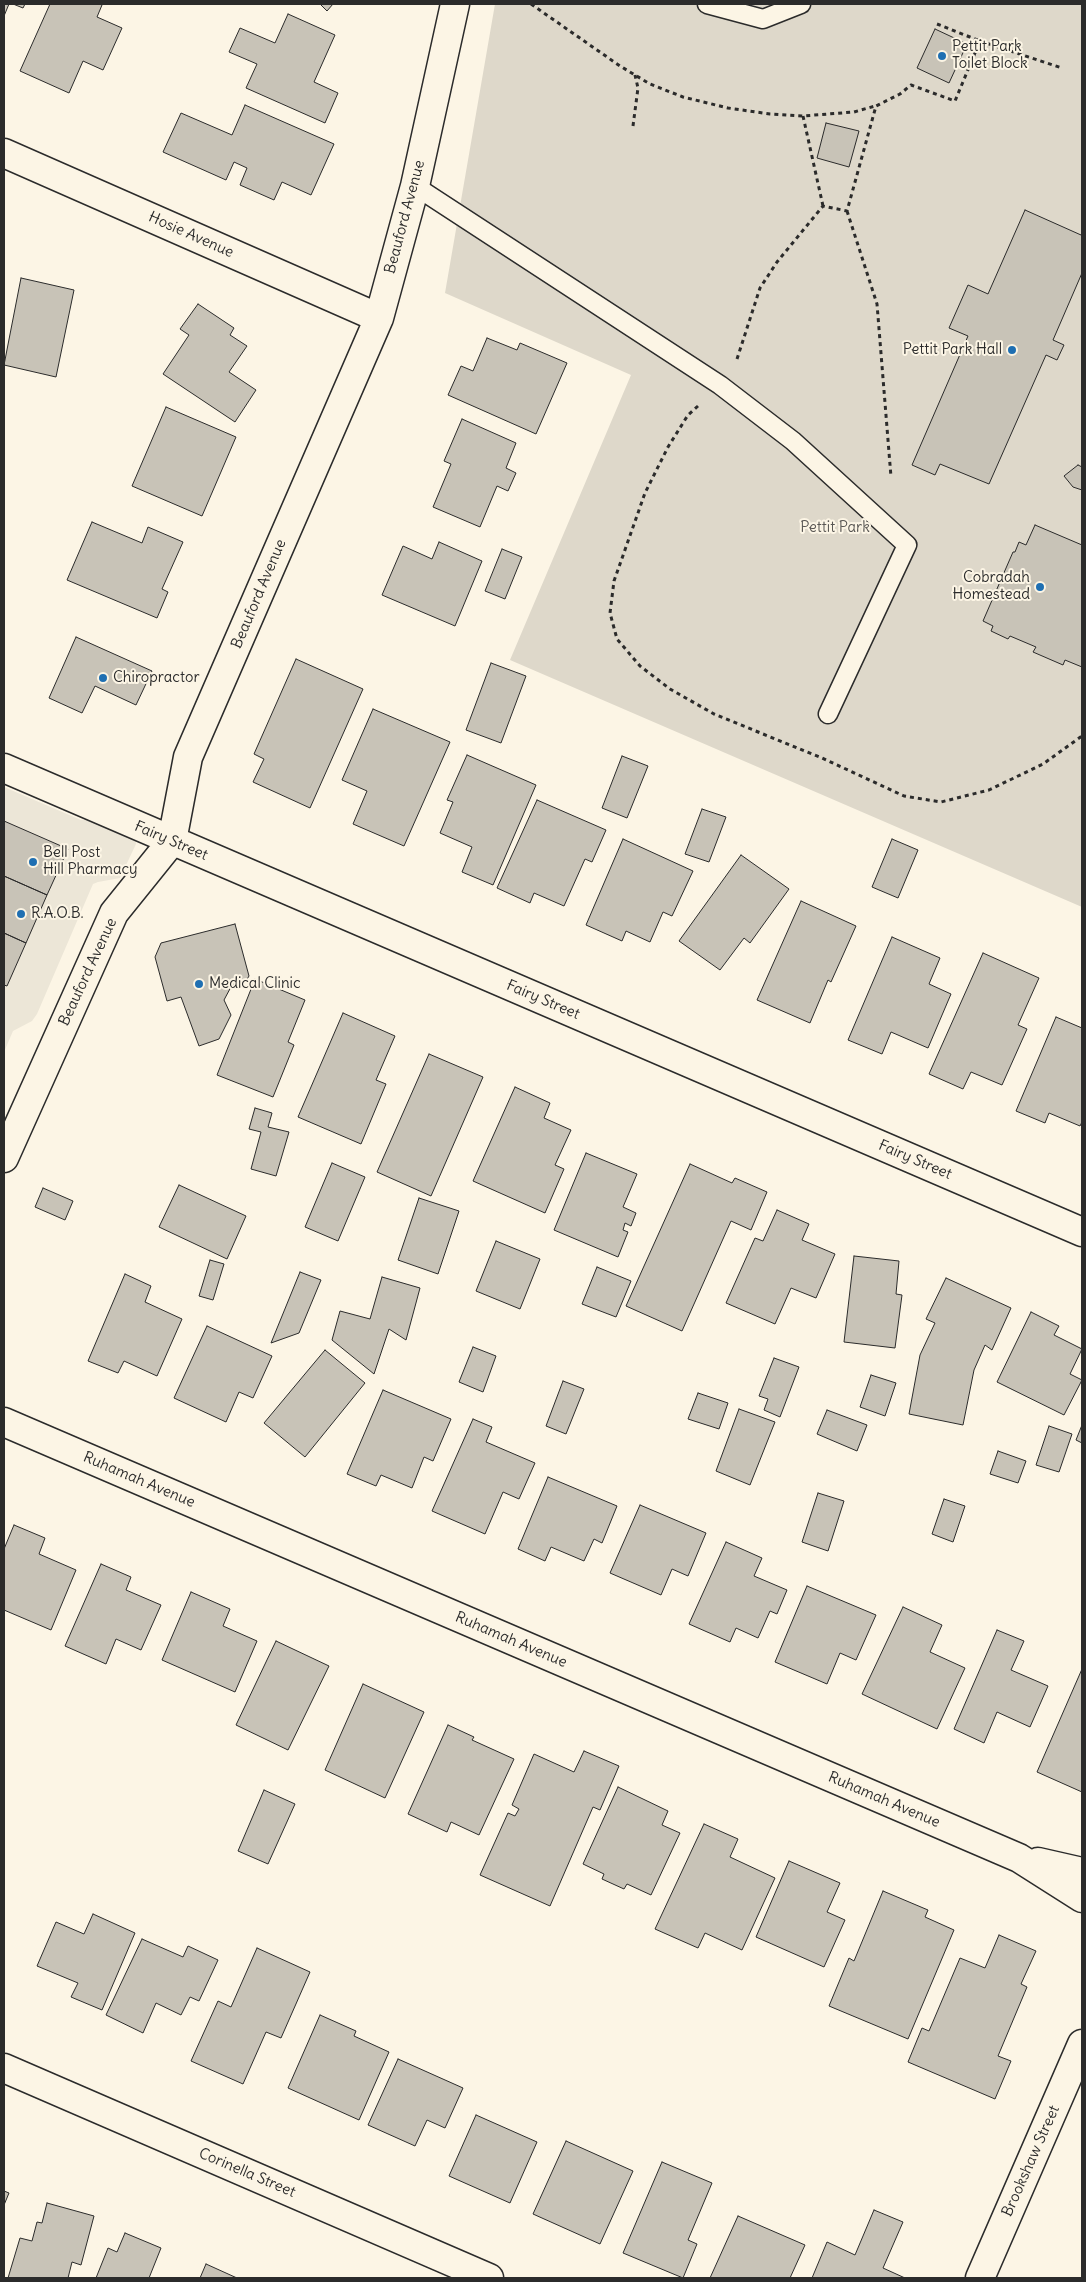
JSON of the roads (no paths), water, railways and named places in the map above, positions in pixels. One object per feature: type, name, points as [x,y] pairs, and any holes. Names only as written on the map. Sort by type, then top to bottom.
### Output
[{"type":"street","name":"Beauford Avenue","points":[[4,1158],[114,913],[172,841],[188,757],[379,318],[415,186],[455,4]]},
{"type":"street","name":"Hosie Avenue","points":[[4,153],[379,318]]},
{"type":"street","name":"Fairy Street","points":[[4,768],[1082,1232]]},
{"type":"street","name":"Ruhamah Avenue","points":[[4,1422],[1019,1858],[1082,1898]]},
{"type":"street","name":"Ruhamah Avenue","points":[[1019,1858],[1082,1872]]},
{"type":"street","name":"Brookshaw Street","points":[[980,2278],[1082,2044]]},
{"type":"street","name":"Corinella Street","points":[[4,2068],[489,2278]]},
{"type":"lane","points":[[707,4],[763,19],[801,4]]},
{"type":"lane","points":[[415,186],[720,385],[793,441],[907,545],[828,714]]},
{"type":"place","name":"Pettit Park Toilet Block","points":[[942,56]]},
{"type":"place","name":"Pettit Park Hall","points":[[1012,350]]},
{"type":"place","name":"Cobradah Homestead","points":[[1040,587]]},
{"type":"place","name":"Chiropractor","points":[[103,678]]},
{"type":"place","name":"Bell Post Hill Pharmacy","points":[[33,862]]},
{"type":"place","name":"R.A.O.B.","points":[[21,914]]},
{"type":"place","name":"Medical Clinic","points":[[199,984]]},
{"type":"park label","name":"Pettit Park","points":[[835,528]]}]
